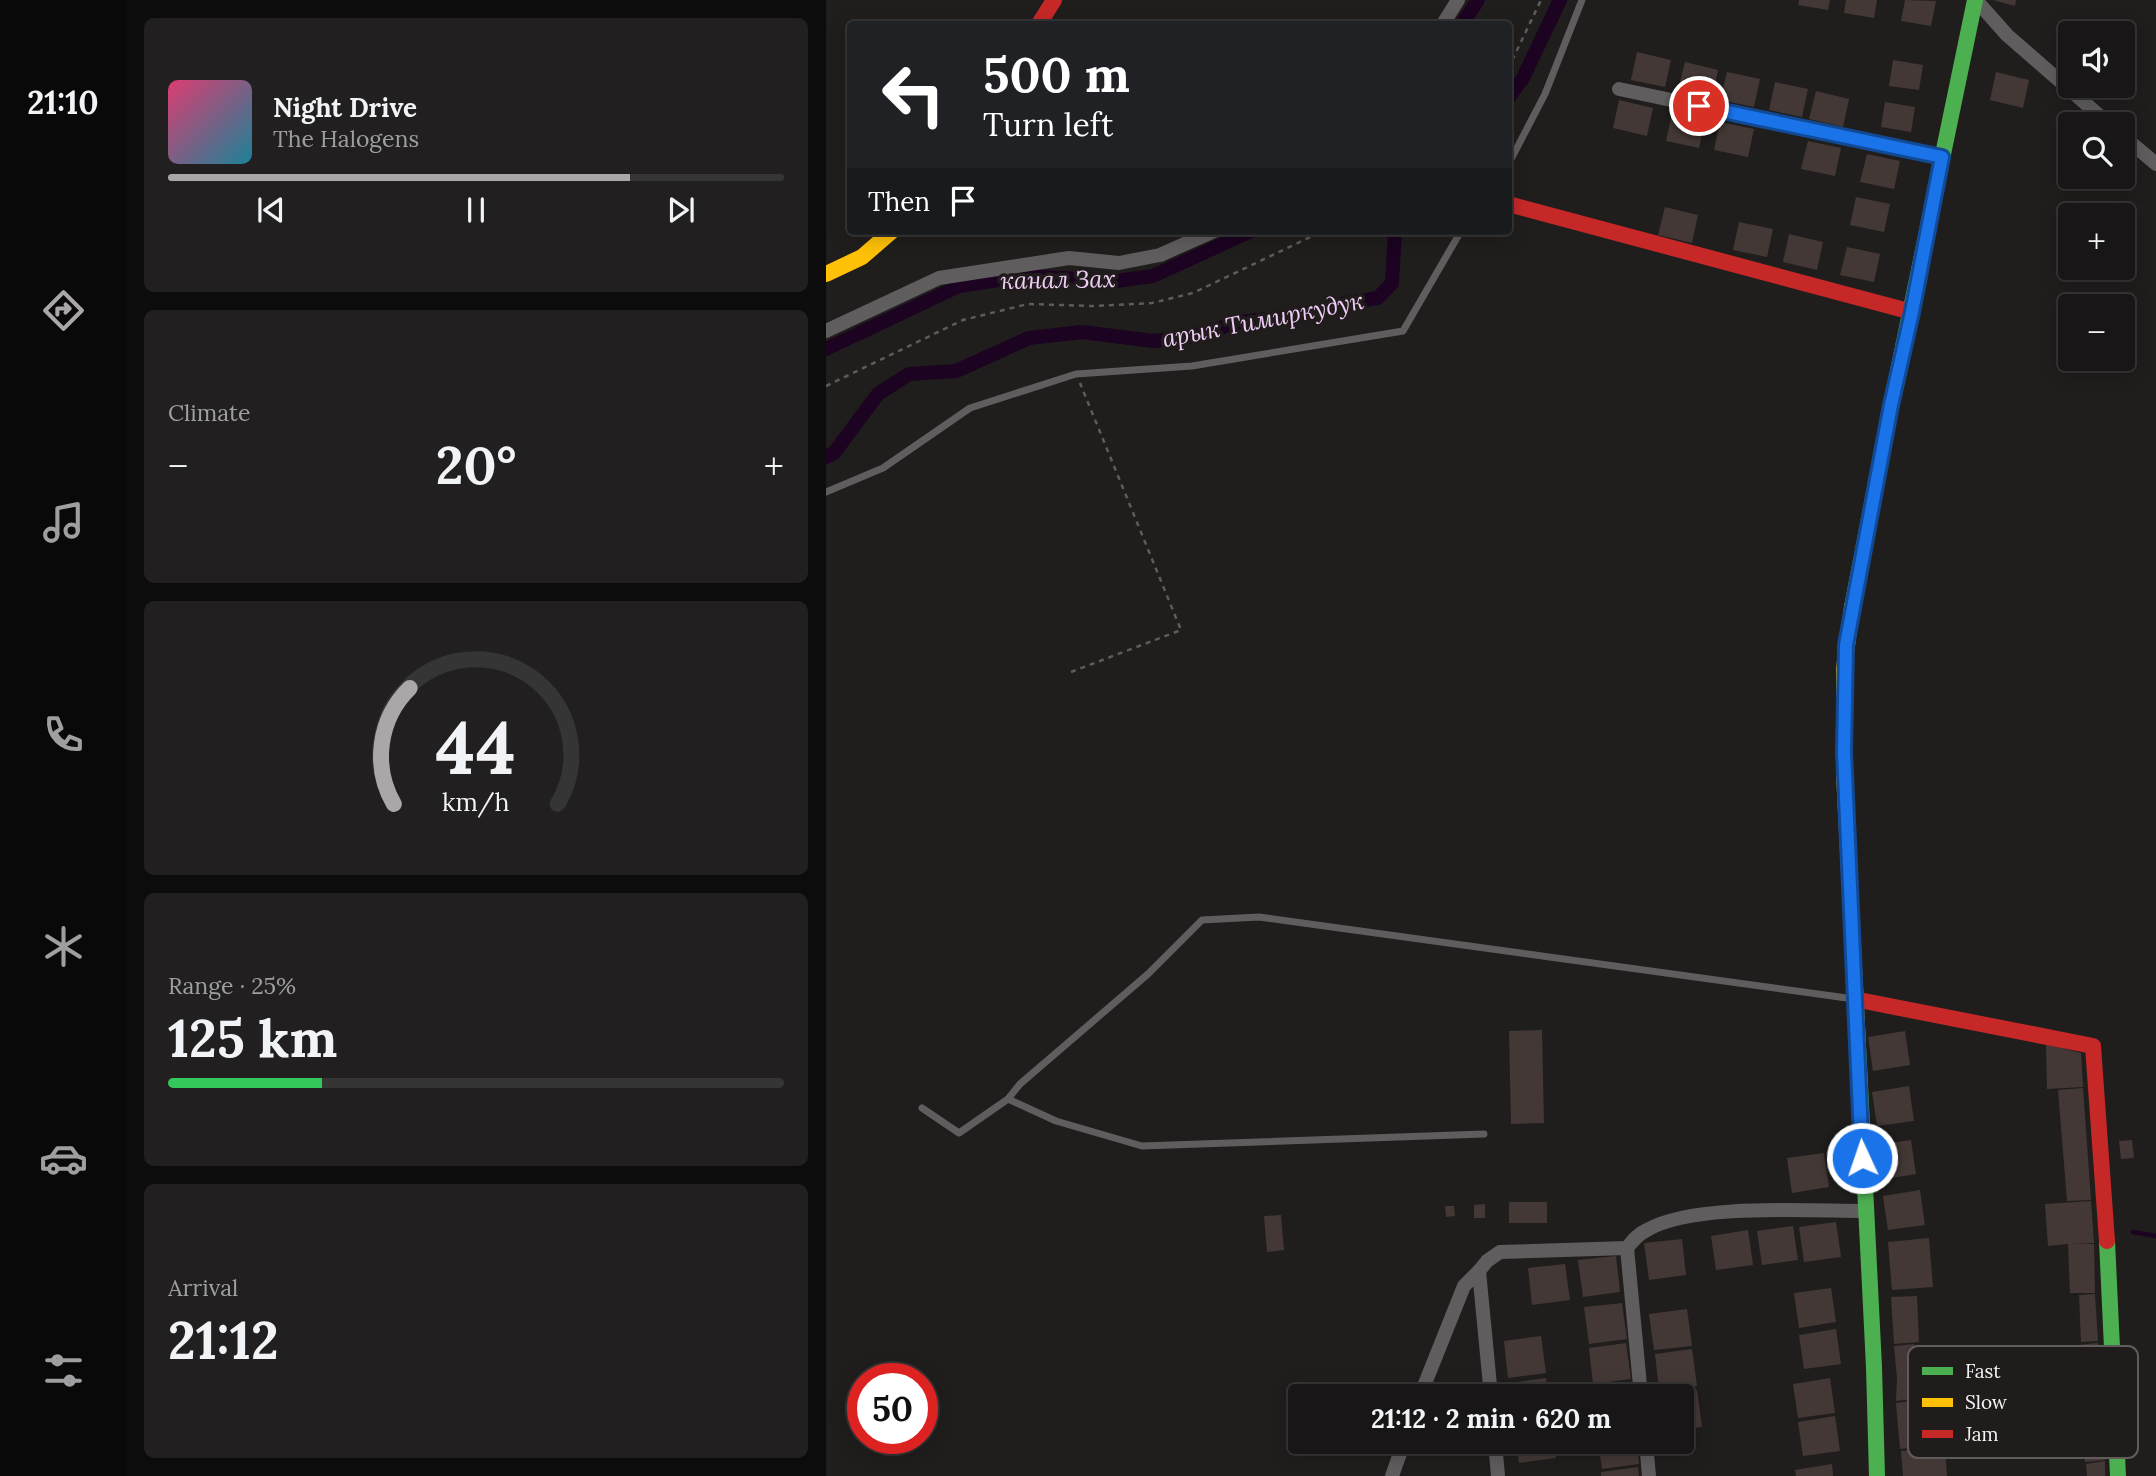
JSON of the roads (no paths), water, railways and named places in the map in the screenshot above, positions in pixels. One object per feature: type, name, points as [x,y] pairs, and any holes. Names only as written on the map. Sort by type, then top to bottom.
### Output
[{"type":"main road","points":[[1041,21],[1054,0]]},
{"type":"main road","points":[[1877,1476],[1843,746],[1845,657],[1855,588],[1891,405],[1976,0]]},
{"type":"main road","points":[[1512,205],[1912,312]]},
{"type":"main road","points":[[826,274],[851,265],[877,247],[888,235]]},
{"type":"main road","points":[[1854,999],[2093,1045],[2113,1346]]},
{"type":"main road","points":[[2117,1458],[2118,1476]]},
{"type":"street","points":[[1445,21],[1458,0]]},
{"type":"street","points":[[1976,0],[2007,35],[2095,112]]},
{"type":"street","points":[[1619,89],[1942,157]]},
{"type":"street","points":[[2135,146],[2156,164]]},
{"type":"street","points":[[826,331],[939,278],[1069,258],[1119,262],[1160,255],[1203,235]]},
{"type":"street","points":[[1640,1384],[1627,1248],[1635,1237],[1648,1228],[1698,1215],[1755,1211],[1865,1211]]},
{"type":"street","points":[[1425,1384],[1464,1286],[1487,1261],[1500,1252],[1627,1248]]},
{"type":"street","points":[[1479,1271],[1489,1384]]},
{"type":"street","points":[[1392,1476],[1400,1454]]},
{"type":"street","points":[[1496,1454],[1498,1476]]},
{"type":"street","points":[[1647,1454],[1649,1476]]},
{"type":"lane","points":[[1512,157],[1545,94],[1582,0]]},
{"type":"lane","points":[[826,492],[883,468],[970,408],[1076,374],[1192,366],[1403,331],[1459,235]]},
{"type":"lane","points":[[922,1108],[959,1133],[1008,1099],[1020,1084],[1148,974],[1202,920],[1259,917],[1854,999]]},
{"type":"lane","points":[[1008,1099],[1056,1121],[1142,1146],[1484,1134]]},
{"type":"waterway","name":"канал Зах","points":[[1464,21],[1478,0]]},
{"type":"waterway","name":"арык Тимиркудук","points":[[1512,93],[1523,78],[1560,0]]},
{"type":"waterway","name":"канал Зах","points":[[826,349],[959,286],[1025,276],[1116,281],[1153,276],[1242,235]]},
{"type":"waterway","name":"арык Тимиркудук","points":[[826,457],[834,453],[878,394],[909,374],[956,371],[1029,338],[1082,332],[1153,341],[1190,337],[1240,322],[1305,315],[1341,304],[1378,298],[1392,283],[1395,235]]},
{"type":"waterway","points":[[2133,1232],[2156,1236]]}]
